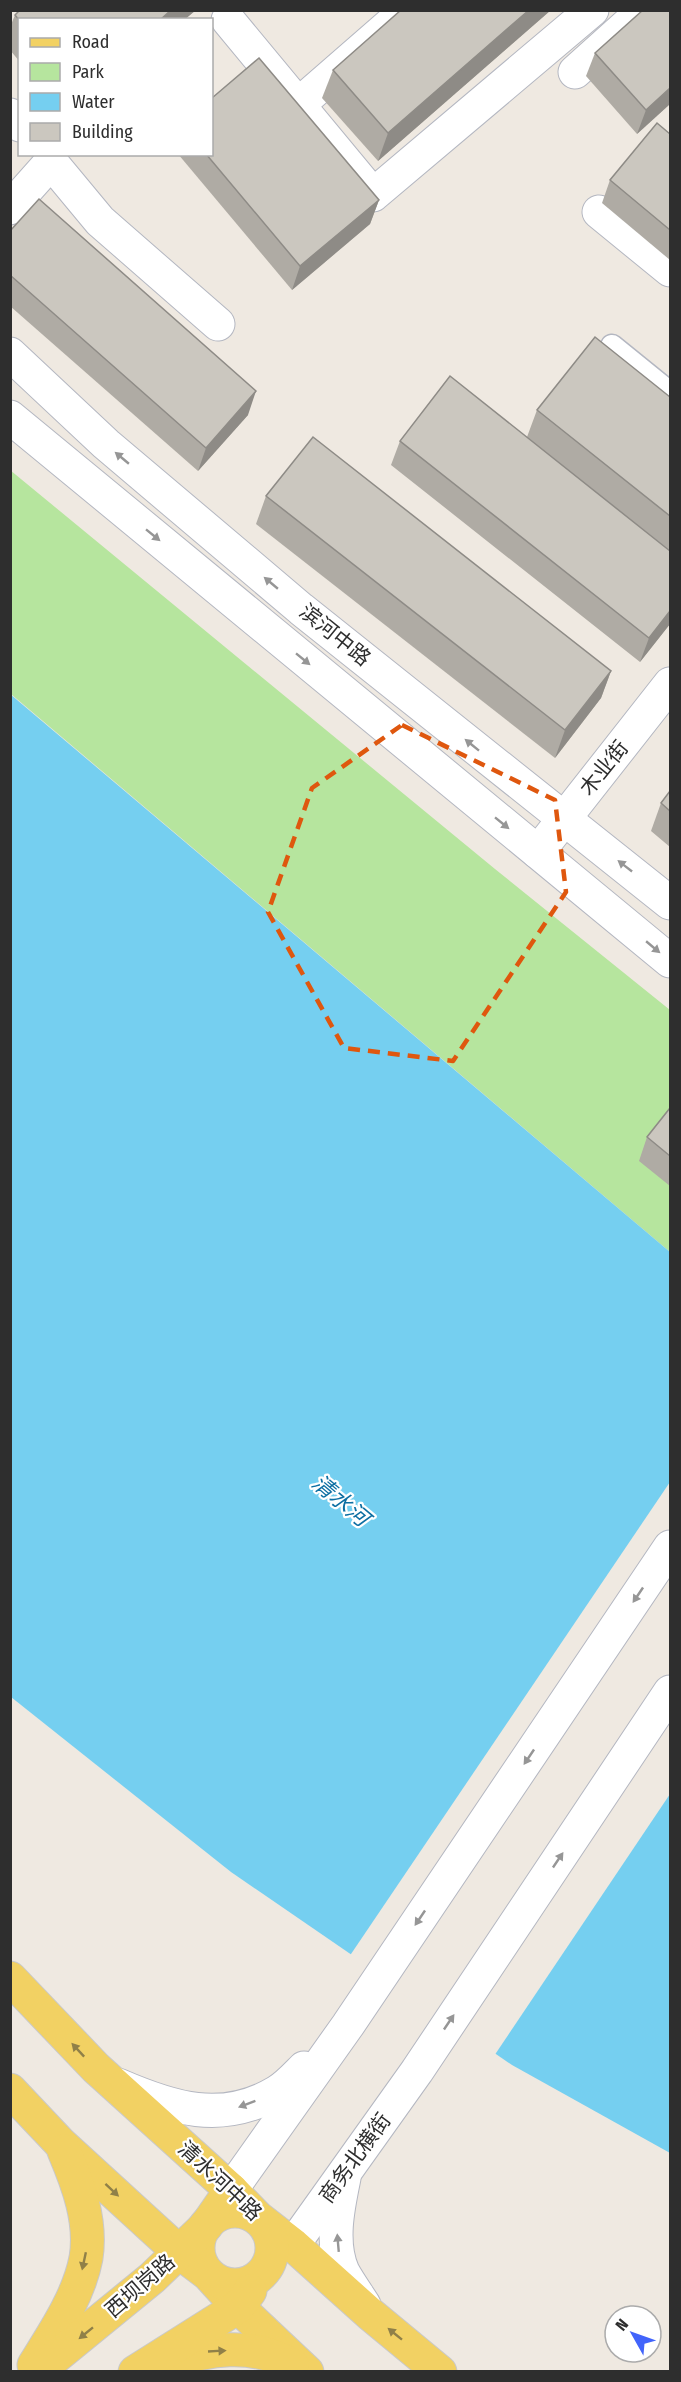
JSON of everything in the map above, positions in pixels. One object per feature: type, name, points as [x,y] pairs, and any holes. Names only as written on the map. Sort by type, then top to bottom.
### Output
[{"type":"main road","points":[[298,105],[407,10]]},
{"type":"main road","points":[[227,22],[373,195],[592,10]]},
{"type":"main road","points":[[574,72],[644,10]]},
{"type":"main road","points":[[10,208],[52,157],[100,221],[218,324]]},
{"type":"main road","points":[[599,212],[670,270]]},
{"type":"main road","name":"滨河中路","points":[[10,354],[106,444],[301,609],[670,903]]},
{"type":"main road","name":"滨河中路","points":[[10,417],[670,961]]},
{"type":"main road","name":"木业街","points":[[538,852],[670,684]]},
{"type":"main road","points":[[231,2190],[346,2028],[670,1546]]},
{"type":"main road","name":"商务北横街","points":[[293,2244],[417,2071],[670,1692]]},
{"type":"main road","name":"清水河中路","points":[[10,1978],[96,2068],[231,2190],[257,2217],[293,2244],[370,2314],[440,2372]]},
{"type":"main road","points":[[112,2083],[158,2102],[194,2111],[239,2108],[277,2092],[346,2028]]},
{"type":"main road","points":[[10,2090],[61,2144],[178,2252],[218,2281],[230,2286],[242,2286],[254,2281],[293,2244]]},
{"type":"main road","points":[[30,2372],[53,2336],[74,2294],[86,2258],[86,2222],[79,2187],[61,2144]]},
{"type":"main road","points":[[346,2170],[337,2215],[337,2246],[343,2271],[370,2314]]},
{"type":"main road","name":"西坝岗路","points":[[37,2372],[152,2278],[206,2226],[231,2190]]},
{"type":"main road","points":[[135,2372],[238,2307],[264,2273],[271,2262],[272,2238],[266,2226],[257,2217],[240,2211],[221,2214],[206,2226],[198,2245],[199,2256],[208,2274],[238,2307],[305,2372]]},
{"type":"main road","points":[[141,2372],[197,2352],[250,2349],[275,2355],[305,2372]]},
{"type":"lane","points":[[612,346],[670,393]]},
{"type":"highlighted area","points":[[402,725],[555,800],[566,892],[453,1061],[344,1048],[268,912],[312,788]]},
{"type":"green space","points":[[10,470],[670,1010],[670,1252],[11,694]]},
{"type":"water","name":"清水河","points":[[10,694],[670,1252],[670,2153],[512,2065],[231,1872],[11,1697]]},
{"type":"pier","points":[[670,1482],[670,1794],[494,2056],[349,1957]]},
{"type":"building","points":[[20,10],[171,10],[162,18],[18,19],[15,15]]},
{"type":"building","points":[[401,10],[529,10],[388,133],[333,70]]},
{"type":"building","points":[[643,10],[670,10],[670,88],[646,110],[595,53]]},
{"type":"building","points":[[259,58],[379,200],[300,266],[208,156],[213,156],[213,97]]},
{"type":"building","points":[[657,123],[670,134],[670,230],[610,180]]},
{"type":"building","points":[[39,199],[256,391],[206,448],[10,275],[10,231]]},
{"type":"building","points":[[595,337],[670,397],[670,516],[537,410]]},
{"type":"building","points":[[450,376],[670,551],[670,611],[649,638],[400,441]]},
{"type":"building","points":[[313,437],[611,671],[565,730],[266,496]]},
{"type":"building","points":[[670,791],[670,811],[661,803]]},
{"type":"building","points":[[670,1108],[670,1156],[647,1137]]}]
